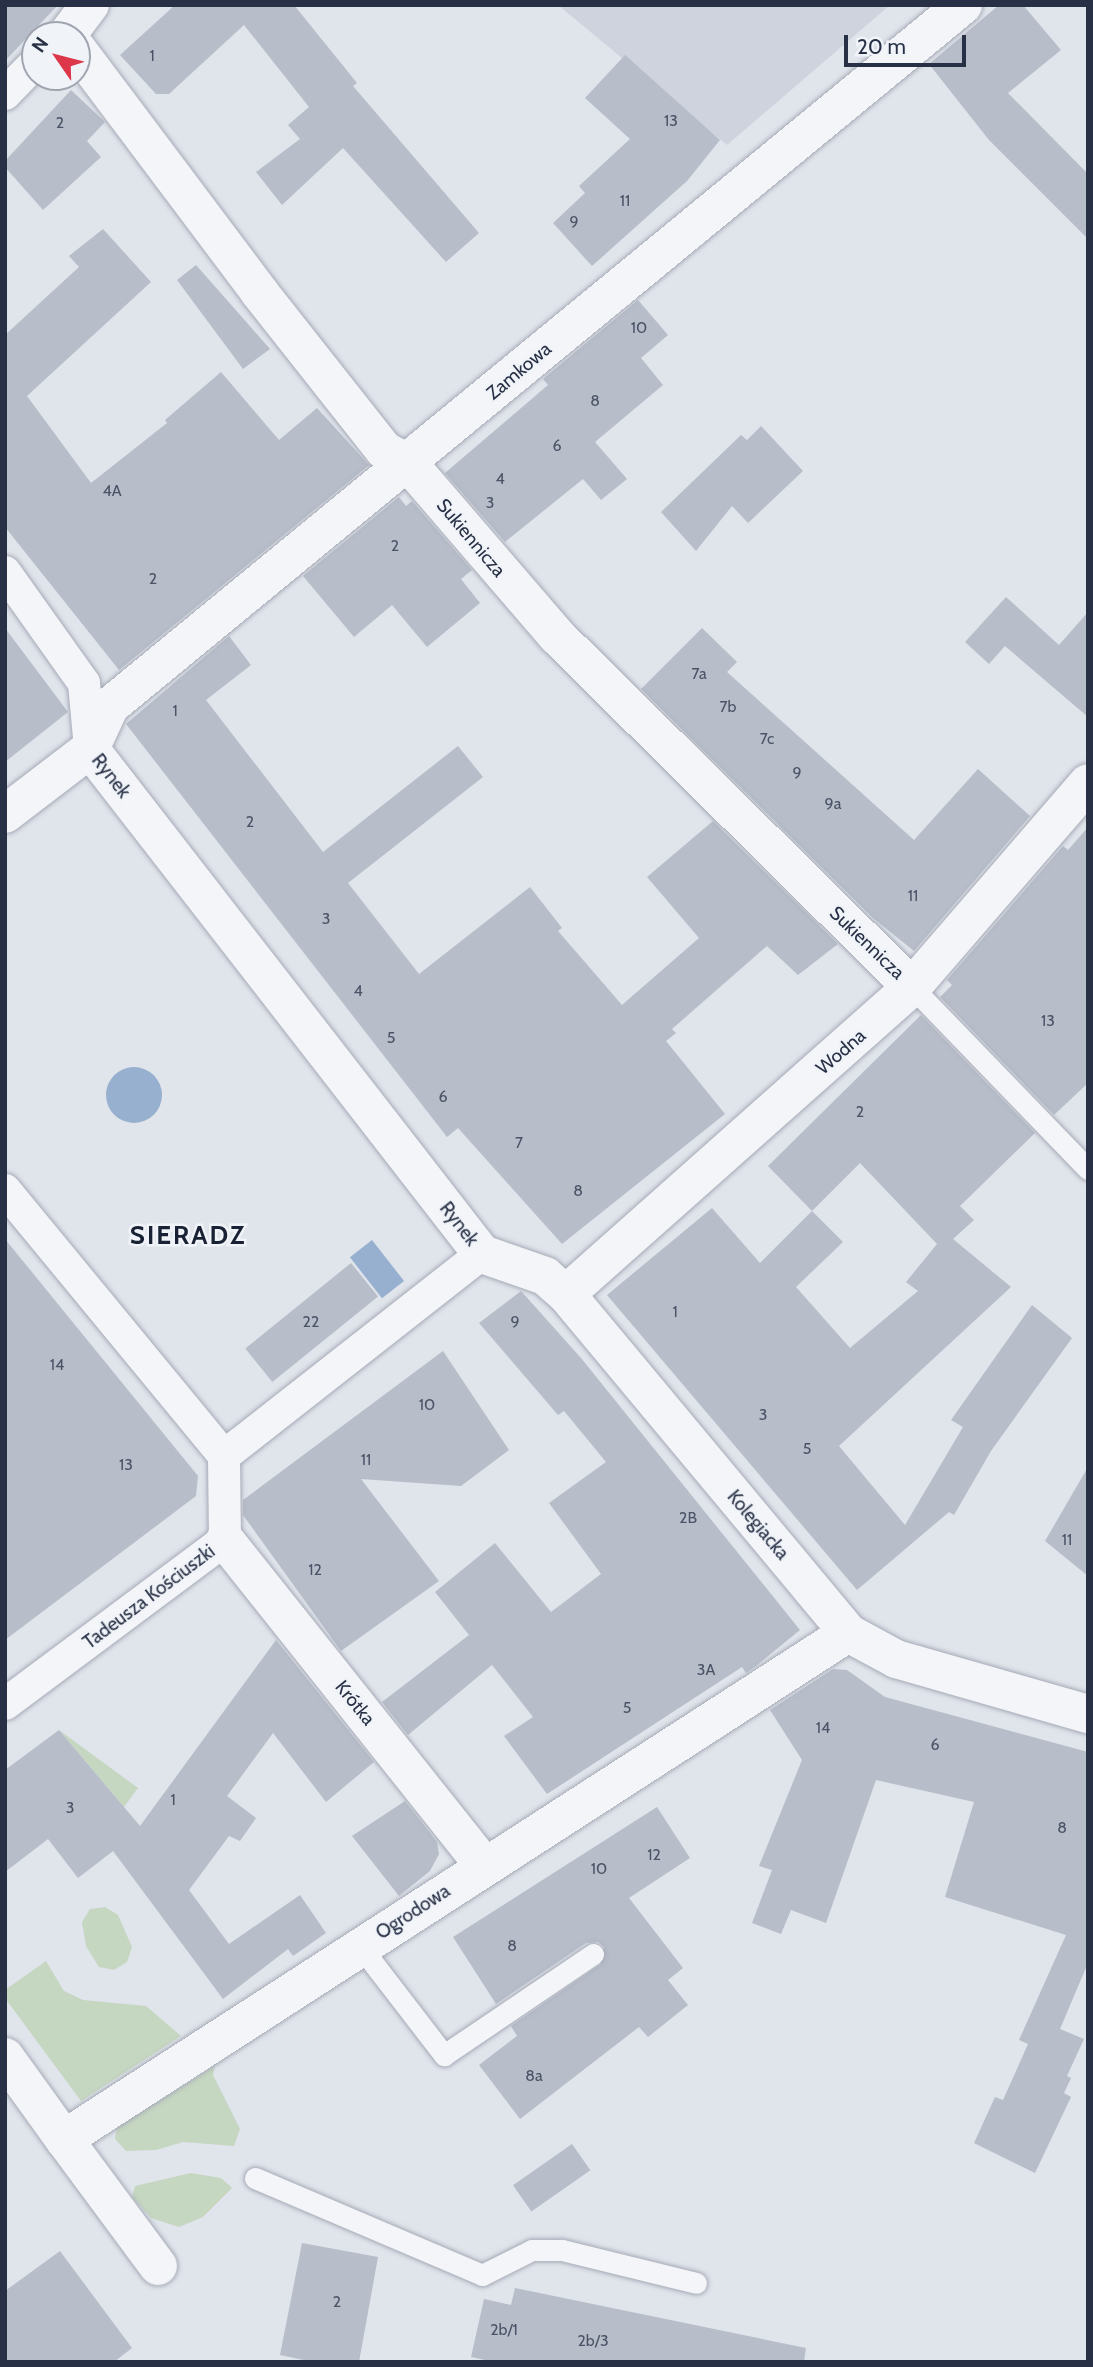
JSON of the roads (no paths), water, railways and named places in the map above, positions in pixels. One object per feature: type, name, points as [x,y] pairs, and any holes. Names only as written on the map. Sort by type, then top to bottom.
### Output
[{"type":"street","name":"Zamkowa","points":[[90,749],[110,706],[409,464],[717,204],[963,5]]},
{"type":"street","name":"Sukiennicza","points":[[91,57],[380,445],[409,464],[558,637],[912,987]]},
{"type":"street","points":[[5,94],[21,77]]},
{"type":"street","points":[[5,572],[85,683],[90,749]]},
{"type":"street","name":"Rynek","points":[[5,814],[90,749],[482,1254],[224,1456]]},
{"type":"street","name":"Wodna","points":[[566,1294],[912,987],[1088,783]]},
{"type":"street","points":[[5,1190],[224,1456]]},
{"type":"street","name":"Kolegiacka","points":[[482,1254],[545,1276],[566,1294],[848,1633],[896,1659],[1088,1714]]},
{"type":"street","name":"Tadeusza Kościuszki","points":[[5,1704],[225,1540],[224,1456]]},
{"type":"street","name":"Krótka","points":[[225,1540],[484,1866]]},
{"type":"street","name":"Ogrodowa","points":[[65,2139],[848,1633]]},
{"type":"street","points":[[5,2057],[158,2266]]},
{"type":"lane","points":[[912,987],[1088,1168]]},
{"type":"lane","points":[[360,1946],[444,2055],[593,1954]]},
{"type":"lane","points":[[255,2178],[482,2275],[532,2250],[562,2250],[696,2283]]},
{"type":"water","points":[[134,1067],[145,1069],[154,1075],[160,1084],[160,1106],[154,1115],[145,1121],[134,1123],[123,1121],[114,1115],[108,1106],[106,1095],[108,1084],[114,1075],[123,1069]]},
{"type":"water","points":[[372,1240],[404,1281],[382,1298],[350,1257]]},
{"type":"district","name":"SIERADZ","points":[[188,1236]]}]
